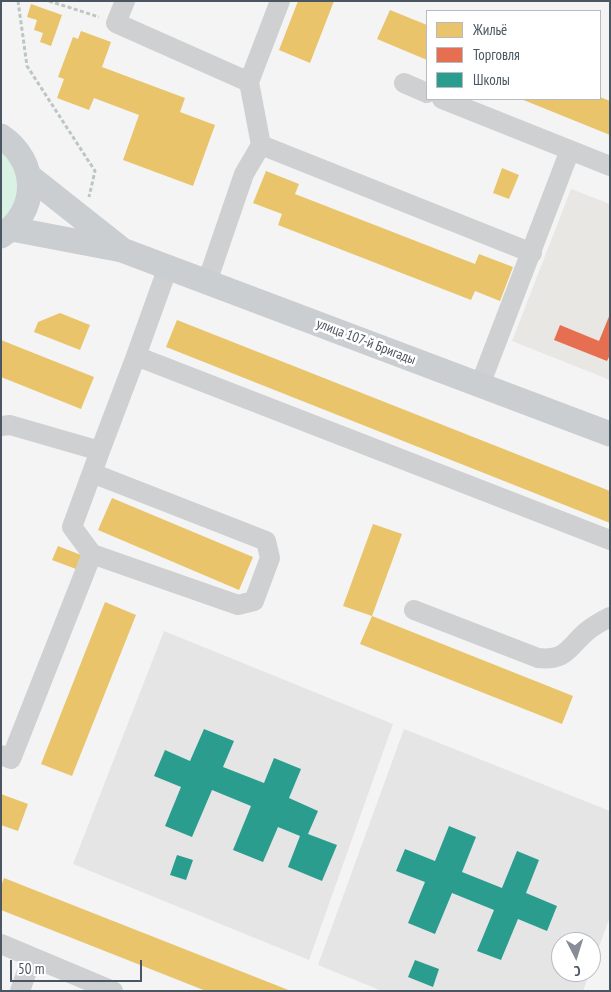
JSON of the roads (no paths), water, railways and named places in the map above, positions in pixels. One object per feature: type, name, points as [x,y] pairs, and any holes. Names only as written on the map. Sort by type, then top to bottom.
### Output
[{"type":"main road","points":[[1,116],[6,140],[23,158],[29,176],[30,195],[24,213],[6,233]]},
{"type":"main road","points":[[29,176],[122,250]]},
{"type":"main road","points":[[6,233],[122,250]]},
{"type":"main road","name":"улица 107-й Бригады","points":[[122,250],[610,434]]},
{"type":"lane","points":[[125,1],[116,23],[249,82]]},
{"type":"lane","points":[[207,282],[244,174],[260,144],[249,82],[280,1]]},
{"type":"lane","points":[[404,84],[426,93]]},
{"type":"lane","points":[[445,100],[610,166]]},
{"type":"lane","points":[[260,144],[532,253]]},
{"type":"lane","points":[[480,385],[570,150]]},
{"type":"lane","points":[[92,473],[266,540],[270,558],[254,601],[238,605],[92,554],[72,528],[92,473],[100,451],[136,356],[168,267]]},
{"type":"lane","points":[[136,356],[610,540]]},
{"type":"lane","points":[[1,426],[10,426],[100,451]]},
{"type":"lane","points":[[1,755],[11,759],[92,554]]},
{"type":"lane","points":[[414,610],[538,658],[552,660],[563,655],[587,631],[610,617]]},
{"type":"lane","points":[[1,944],[113,991]]},
{"type":"lane","points":[[20,991],[32,957]]}]
